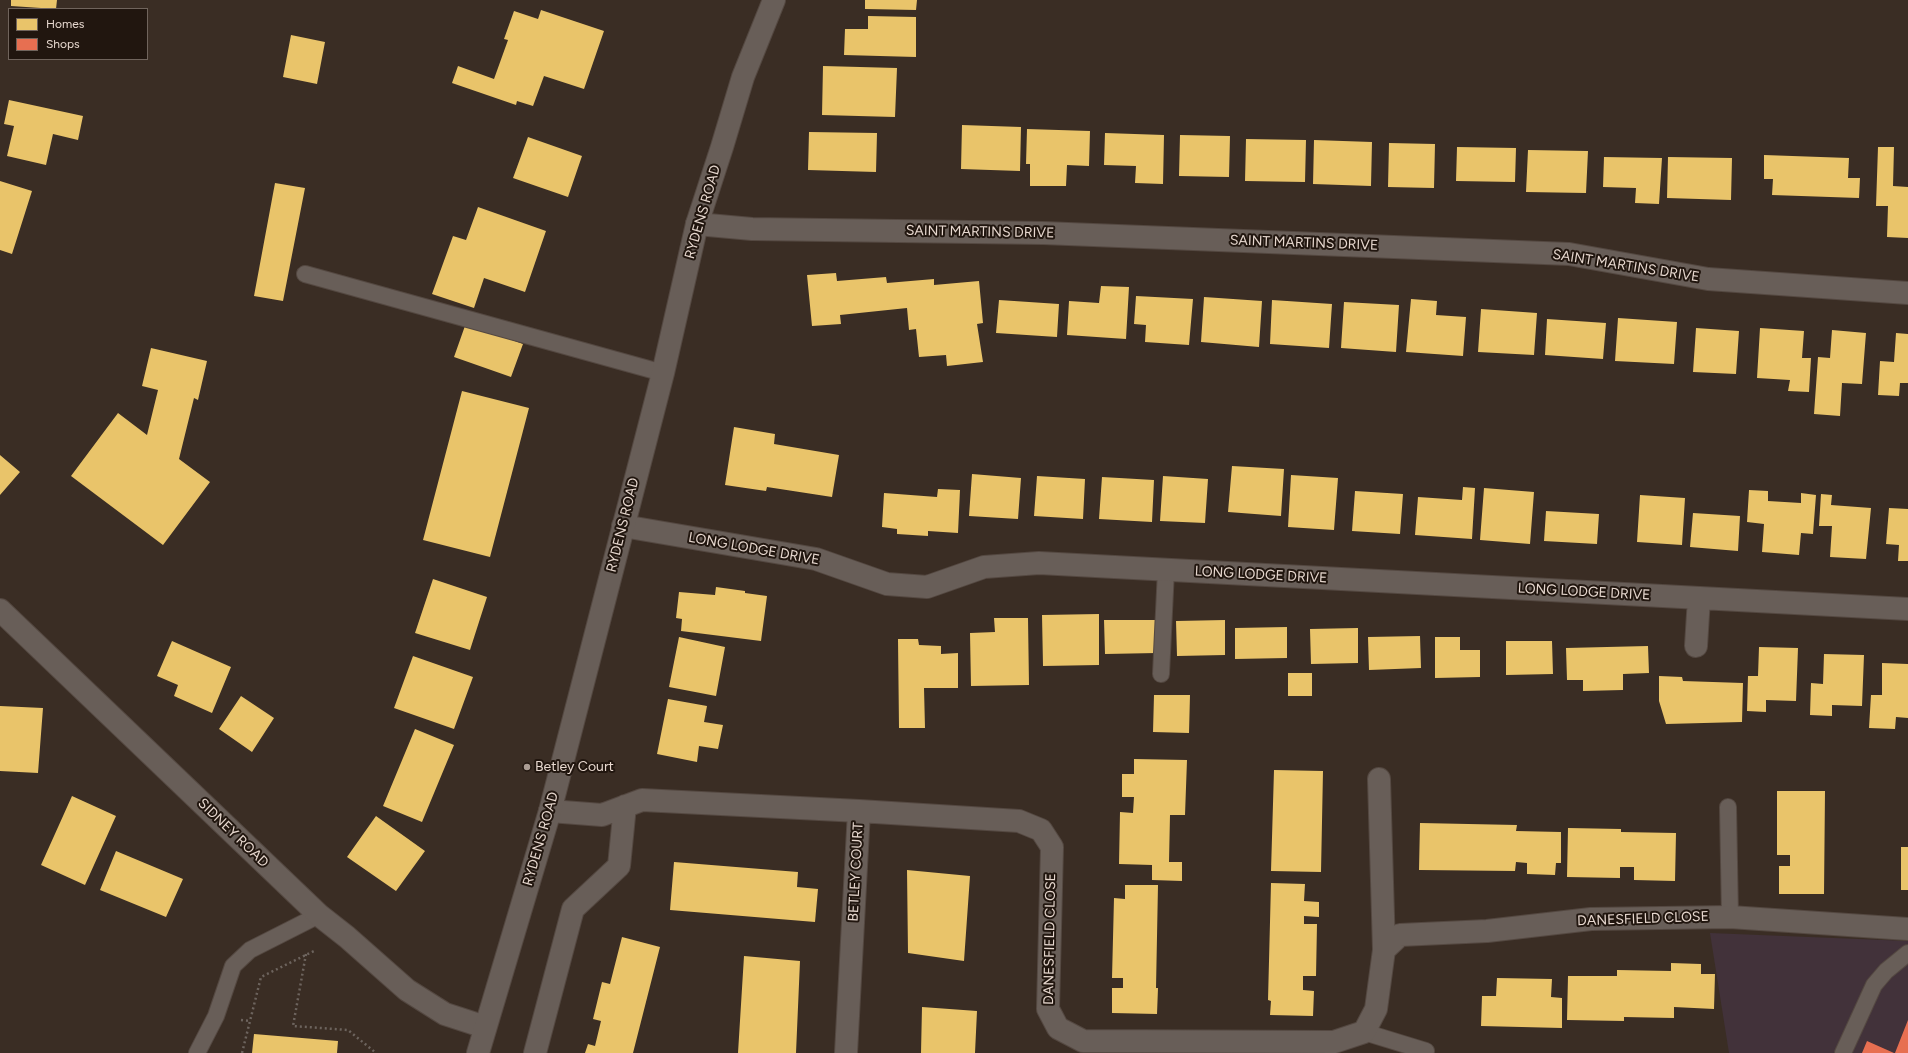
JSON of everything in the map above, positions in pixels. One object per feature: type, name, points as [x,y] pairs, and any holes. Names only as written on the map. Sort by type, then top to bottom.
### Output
[{"type":"street","name":"RYDENS ROAD","points":[[478,1053],[550,810],[663,373],[697,224],[743,77],[774,0]]},
{"type":"street","name":"SAINT MARTINS DRIVE","points":[[697,224],[752,229],[1042,233],[1569,254],[1708,279],[1908,293]]},
{"type":"street","name":"LONG LODGE DRIVE","points":[[623,526],[816,558],[887,584],[927,587],[984,567],[1039,564],[1908,609]]},
{"type":"street","points":[[1696,646],[1699,598]]},
{"type":"street","name":"SIDNEY ROAD","points":[[0,610],[319,915],[347,937],[407,990],[445,1014],[485,1028]]},
{"type":"street","points":[[1364,1032],[1376,1009],[1384,950],[1379,779]]},
{"type":"street","name":"BETLEY COURT","points":[[550,810],[602,815],[642,800],[859,811],[846,1053]]},
{"type":"street","points":[[535,1053],[573,909],[619,866],[625,806]]},
{"type":"street","name":"DANESFIELD CLOSE","points":[[859,811],[1019,821],[1041,830],[1052,847],[1048,1009],[1058,1028],[1082,1041],[1191,1047],[1334,1042],[1364,1032]]},
{"type":"street","name":"DANESFIELD CLOSE","points":[[1384,950],[1400,935],[1487,931],[1590,919],[1730,917],[1908,929]]},
{"type":"lane","points":[[305,274],[663,373]]},
{"type":"lane","points":[[1162,674],[1166,570]]},
{"type":"lane","points":[[1728,807],[1730,917]]},
{"type":"lane","points":[[197,1053],[216,1016],[233,966],[250,950],[319,915]]},
{"type":"lane","points":[[1843,1053],[1874,985],[1886,970],[1908,953]]},
{"type":"lane","points":[[1364,1032],[1426,1051]]},
{"type":"path","points":[[242,1053],[261,977],[306,954],[347,937]]},
{"type":"path","points":[[306,954],[293,1026],[348,1030],[376,1053]]},
{"type":"shaded area","points":[[1710,933],[1908,941],[1908,1053],[1729,1053]]},
{"type":"building: Homes","points":[[11,0],[57,0],[56,8],[11,6]]},
{"type":"building: Homes","points":[[865,0],[917,0],[916,10],[865,9]]},
{"type":"building: Homes","points":[[541,10],[604,31],[584,89],[544,76],[533,106],[517,101],[516,105],[452,83],[458,66],[494,79],[508,40],[504,39],[514,11],[538,19]]},
{"type":"building: Homes","points":[[868,16],[916,17],[916,57],[844,55],[845,29],[868,29]]},
{"type":"building: Homes","points":[[291,35],[325,42],[317,84],[283,77]]},
{"type":"building: Homes","points":[[823,66],[897,68],[895,117],[822,115]]},
{"type":"building: Homes","points":[[9,100],[83,116],[78,140],[53,134],[46,165],[7,156],[14,126],[4,124]]},
{"type":"building: Homes","points":[[962,125],[1021,127],[1020,171],[961,169]]},
{"type":"building: Homes","points":[[1027,129],[1090,131],[1089,166],[1067,165],[1066,186],[1030,186],[1030,164],[1026,164]]},
{"type":"building: Homes","points":[[809,132],[877,133],[876,172],[808,170]]},
{"type":"building: Homes","points":[[1105,133],[1164,135],[1163,184],[1135,183],[1136,166],[1104,165]]},
{"type":"building: Homes","points":[[1180,135],[1230,136],[1229,177],[1179,176]]},
{"type":"building: Homes","points":[[528,137],[582,156],[568,197],[513,178]]},
{"type":"building: Homes","points":[[1246,139],[1306,140],[1305,182],[1245,181]]},
{"type":"building: Homes","points":[[1314,140],[1372,142],[1371,186],[1313,184]]},
{"type":"building: Homes","points":[[1389,143],[1435,144],[1434,188],[1388,187]]},
{"type":"building: Homes","points":[[1457,147],[1516,148],[1515,182],[1456,181]]},
{"type":"building: Homes","points":[[1878,147],[1894,147],[1893,186],[1908,187],[1908,238],[1887,237],[1888,206],[1876,206]]},
{"type":"building: Homes","points":[[1528,150],[1588,151],[1586,193],[1526,192]]},
{"type":"building: Homes","points":[[1764,155],[1849,158],[1848,178],[1860,178],[1859,198],[1772,195],[1773,179],[1764,179]]},
{"type":"building: Homes","points":[[1604,157],[1662,158],[1659,204],[1635,203],[1636,188],[1603,187]]},
{"type":"building: Homes","points":[[1668,157],[1732,158],[1731,200],[1667,198]]},
{"type":"building: Homes","points":[[0,181],[32,191],[12,254],[0,250]]},
{"type":"building: Homes","points":[[275,183],[305,188],[283,301],[254,296]]},
{"type":"building: Homes","points":[[478,207],[546,231],[525,292],[484,278],[474,308],[432,294],[453,236],[466,240]]},
{"type":"building: Homes","points":[[836,273],[837,281],[886,277],[887,283],[934,279],[934,285],[979,281],[983,323],[977,324],[983,362],[947,366],[946,355],[919,357],[916,329],[909,330],[907,308],[840,315],[841,324],[812,326],[807,275]]},
{"type":"building: Homes","points":[[1101,286],[1129,287],[1126,339],[1067,335],[1069,301],[1099,303]]},
{"type":"building: Homes","points":[[1136,296],[1193,299],[1189,345],[1145,342],[1146,325],[1134,324]]},
{"type":"building: Homes","points":[[1204,297],[1262,301],[1259,347],[1201,342]]},
{"type":"building: Homes","points":[[1411,299],[1437,301],[1436,315],[1466,317],[1463,356],[1406,352]]},
{"type":"building: Homes","points":[[999,300],[1059,304],[1057,337],[996,333]]},
{"type":"building: Homes","points":[[1272,300],[1332,304],[1329,348],[1270,344]]},
{"type":"building: Homes","points":[[1344,302],[1399,305],[1396,352],[1341,348]]},
{"type":"building: Homes","points":[[1481,309],[1537,313],[1534,355],[1478,352]]},
{"type":"building: Homes","points":[[1618,318],[1677,322],[1674,364],[1615,361]]},
{"type":"building: Homes","points":[[1547,319],[1606,323],[1603,359],[1545,355]]},
{"type":"building: Homes","points":[[466,323],[523,344],[511,377],[454,357]]},
{"type":"building: Homes","points":[[1696,328],[1739,331],[1736,374],[1693,372]]},
{"type":"building: Homes","points":[[1760,328],[1804,331],[1802,358],[1811,358],[1809,392],[1788,391],[1790,380],[1757,378]]},
{"type":"building: Homes","points":[[1832,330],[1866,333],[1862,384],[1842,383],[1840,416],[1814,414],[1818,357],[1830,358]]},
{"type":"building: Homes","points":[[1896,333],[1908,334],[1908,383],[1900,383],[1899,396],[1878,395],[1880,361],[1894,362]]},
{"type":"building: Homes","points":[[151,348],[207,361],[198,400],[194,398],[179,459],[210,482],[163,545],[71,476],[118,413],[147,435],[158,390],[142,386]]},
{"type":"building: Homes","points":[[462,391],[529,408],[490,557],[423,540]]},
{"type":"building: Homes","points":[[734,427],[775,434],[774,444],[839,455],[832,497],[767,487],[766,491],[725,485]]},
{"type":"building: Homes","points":[[0,455],[20,472],[0,495]]},
{"type":"building: Homes","points":[[1232,466],[1284,469],[1281,516],[1228,512]]},
{"type":"building: Homes","points":[[972,474],[1021,478],[1018,519],[969,516]]},
{"type":"building: Homes","points":[[1291,475],[1338,478],[1334,530],[1288,527]]},
{"type":"building: Homes","points":[[1037,476],[1085,479],[1083,519],[1034,516]]},
{"type":"building: Homes","points":[[1163,476],[1208,479],[1205,523],[1160,521]]},
{"type":"building: Homes","points":[[1102,477],[1154,480],[1152,522],[1099,519]]},
{"type":"building: Homes","points":[[1463,487],[1475,488],[1472,539],[1415,535],[1418,497],[1462,500]]},
{"type":"building: Homes","points":[[1484,488],[1534,492],[1530,544],[1480,540]]},
{"type":"building: Homes","points":[[938,489],[960,490],[958,533],[928,531],[928,536],[897,534],[897,529],[882,527],[884,493],[937,497]]},
{"type":"building: Homes","points":[[1749,490],[1768,491],[1768,501],[1801,503],[1801,493],[1816,495],[1813,534],[1801,533],[1799,555],[1762,552],[1764,524],[1747,522]]},
{"type":"building: Homes","points":[[1355,491],[1403,494],[1400,534],[1352,531]]},
{"type":"building: Homes","points":[[1821,494],[1832,495],[1831,505],[1871,508],[1866,559],[1830,557],[1832,526],[1819,526]]},
{"type":"building: Homes","points":[[1640,495],[1685,498],[1682,545],[1637,542]]},
{"type":"building: Homes","points":[[1889,508],[1908,509],[1908,561],[1898,561],[1899,545],[1886,544]]},
{"type":"building: Homes","points":[[1546,511],[1599,514],[1597,544],[1544,541]]},
{"type":"building: Homes","points":[[1693,513],[1740,516],[1738,551],[1690,547]]},
{"type":"building: Homes","points":[[433,579],[487,597],[470,650],[415,633]]},
{"type":"building: Homes","points":[[716,587],[767,596],[761,641],[681,631],[682,619],[676,618],[679,592],[715,595]]},
{"type":"building: Homes","points":[[1099,614],[1099,665],[1043,666],[1042,615]]},
{"type":"building: Homes","points":[[994,618],[1028,618],[1029,685],[971,686],[970,633],[995,632]]},
{"type":"building: Homes","points":[[1104,620],[1157,620],[1157,653],[1105,654]]},
{"type":"building: Homes","points":[[1225,620],[1225,655],[1177,656],[1176,621]]},
{"type":"building: Homes","points":[[1287,627],[1287,658],[1235,659],[1235,628]]},
{"type":"building: Homes","points":[[1358,628],[1358,663],[1311,664],[1310,629]]},
{"type":"building: Homes","points":[[1420,636],[1421,668],[1369,670],[1368,637]]},
{"type":"building: Homes","points":[[679,637],[725,647],[716,696],[669,687]]},
{"type":"building: Homes","points":[[1435,637],[1460,637],[1460,650],[1480,650],[1480,677],[1435,678]]},
{"type":"building: Homes","points":[[898,639],[918,639],[919,645],[941,646],[941,654],[958,653],[958,688],[924,688],[925,728],[899,728]]},
{"type":"building: Homes","points":[[172,641],[231,667],[212,713],[174,696],[178,685],[157,676]]},
{"type":"building: Homes","points":[[1506,641],[1552,641],[1553,674],[1506,675]]},
{"type":"building: Homes","points":[[1648,646],[1649,673],[1623,674],[1623,690],[1583,691],[1583,680],[1567,680],[1566,648]]},
{"type":"building: Homes","points":[[1759,647],[1798,648],[1796,701],[1766,700],[1766,712],[1747,711],[1748,676],[1758,676]]},
{"type":"building: Homes","points":[[1824,654],[1864,655],[1862,706],[1832,705],[1832,716],[1810,715],[1811,683],[1823,684]]},
{"type":"building: Homes","points":[[413,656],[473,677],[454,729],[394,708]]},
{"type":"building: Homes","points":[[1882,663],[1908,664],[1908,718],[1896,717],[1895,729],[1869,728],[1871,695],[1882,695]]},
{"type":"building: Homes","points":[[1288,673],[1312,673],[1312,696],[1288,696]]},
{"type":"building: Homes","points":[[1659,676],[1682,677],[1683,681],[1743,683],[1742,722],[1666,724],[1659,701]]},
{"type":"building: Homes","points":[[1154,695],[1190,695],[1189,733],[1153,732]]},
{"type":"building: Homes","points":[[241,696],[274,718],[252,752],[219,729]]},
{"type":"building: Homes","points":[[668,699],[707,706],[704,722],[723,725],[718,749],[699,746],[697,762],[657,754]]},
{"type":"building: Homes","points":[[0,706],[43,708],[38,773],[0,771]]},
{"type":"building: Homes","points":[[415,729],[454,745],[422,822],[383,806]]},
{"type":"building: Homes","points":[[1134,759],[1187,760],[1185,815],[1170,815],[1169,862],[1182,862],[1182,881],[1152,880],[1152,865],[1119,864],[1120,812],[1133,813],[1134,797],[1122,797],[1122,774],[1134,774]]},
{"type":"building: Homes","points":[[1274,770],[1323,771],[1321,872],[1271,871]]},
{"type":"building: Homes","points":[[1777,791],[1825,791],[1824,894],[1779,894],[1779,866],[1790,866],[1790,855],[1777,855]]},
{"type":"building: Homes","points":[[72,796],[116,816],[85,885],[41,865]]},
{"type":"building: Homes","points":[[376,816],[425,851],[396,891],[347,857]]},
{"type":"building: Homes","points":[[1420,823],[1517,825],[1516,831],[1561,832],[1561,863],[1556,863],[1555,875],[1527,874],[1527,863],[1516,862],[1515,871],[1419,870]]},
{"type":"building: Homes","points":[[1568,828],[1621,829],[1621,832],[1676,833],[1675,881],[1634,880],[1634,867],[1620,867],[1620,878],[1567,877]]},
{"type":"building: Homes","points":[[1901,847],[1908,847],[1908,890],[1901,890]]},
{"type":"building: Homes","points":[[116,851],[183,879],[166,917],[100,890]]},
{"type":"building: Homes","points":[[674,862],[798,872],[797,887],[818,889],[815,922],[670,910]]},
{"type":"building: Homes","points":[[907,870],[970,876],[964,961],[908,953]]},
{"type":"building: Homes","points":[[1271,883],[1305,884],[1304,901],[1319,902],[1319,917],[1304,916],[1304,924],[1317,924],[1316,976],[1303,976],[1303,990],[1314,991],[1313,1016],[1270,1015],[1271,1001],[1268,1000]]},
{"type":"building: Homes","points":[[1125,885],[1158,885],[1156,988],[1158,988],[1157,1014],[1112,1013],[1112,988],[1123,988],[1123,978],[1112,978],[1114,898],[1125,899]]},
{"type":"building: Homes","points":[[622,937],[660,947],[633,1053],[585,1053],[588,1044],[595,1046],[601,1021],[593,1019],[602,982],[610,984]]},
{"type":"building: Homes","points":[[744,956],[800,961],[796,1053],[738,1053]]},
{"type":"building: Homes","points":[[1671,963],[1701,964],[1701,974],[1715,974],[1714,1009],[1674,1007],[1674,1018],[1624,1017],[1624,1021],[1567,1020],[1568,976],[1617,976],[1617,970],[1671,971]]},
{"type":"building: Homes","points":[[1497,978],[1552,979],[1551,997],[1562,998],[1562,1028],[1481,1026],[1482,996],[1496,996]]},
{"type":"building: Homes","points":[[922,1007],[977,1011],[975,1053],[921,1053]]},
{"type":"building: Homes","points":[[254,1034],[338,1041],[337,1053],[252,1053]]},
{"type":"building: Shops","points":[[1908,1020],[1908,1053],[1895,1053]]},
{"type":"building: Shops","points":[[1867,1041],[1894,1053],[1862,1053]]},
{"type":"place","name":"Betley Court","points":[[527,767]]}]
